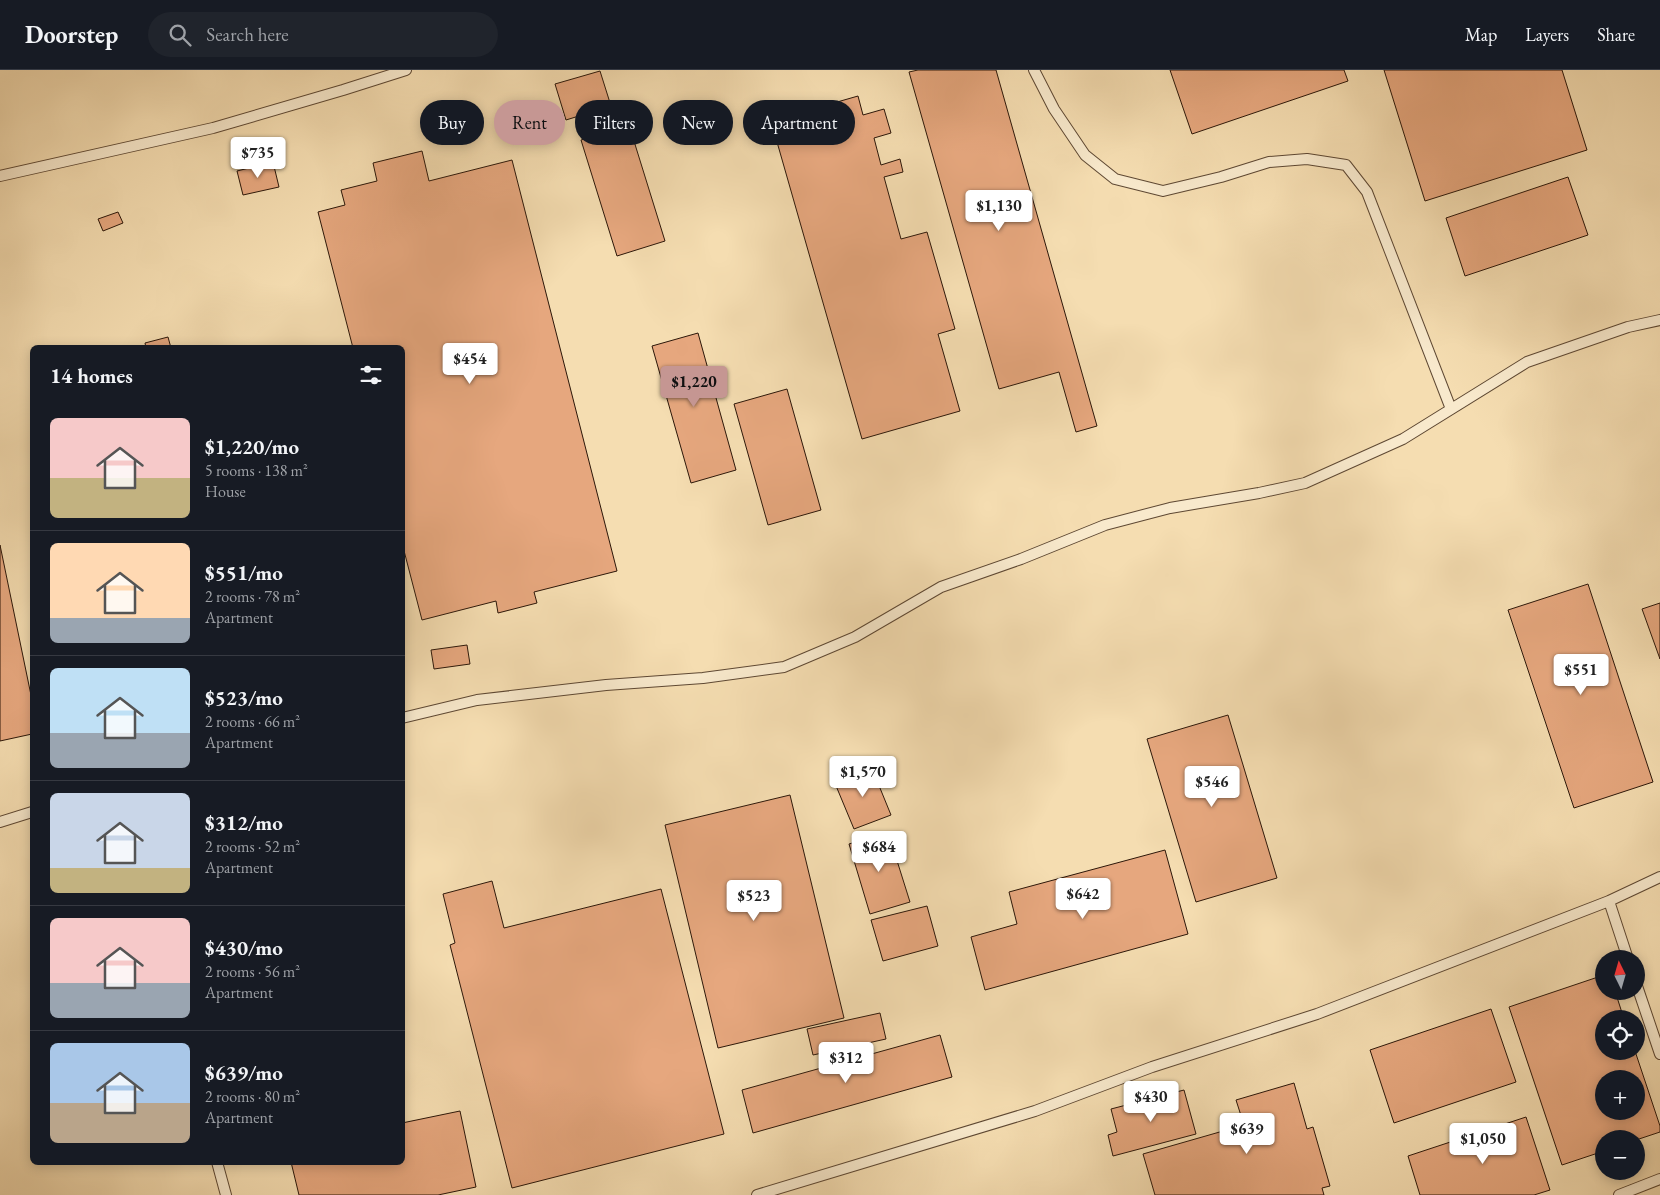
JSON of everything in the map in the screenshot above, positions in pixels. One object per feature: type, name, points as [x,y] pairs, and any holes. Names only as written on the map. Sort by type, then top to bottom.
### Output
[{"type":"lane","points":[[0,176],[213,128],[406,70]]},
{"type":"lane","points":[[1034,70],[1054,109],[1085,155],[1115,179],[1164,191],[1221,177],[1269,162],[1307,159],[1346,165],[1367,192],[1451,409]]},
{"type":"lane","points":[[405,717],[477,700],[606,684],[703,678],[784,667],[855,637],[941,587],[1021,559],[1105,525],[1170,508],[1305,483],[1403,439],[1527,362],[1628,327],[1660,320]]},
{"type":"lane","points":[[0,822],[30,813]]},
{"type":"lane","points":[[757,1195],[1035,1111],[1152,1067],[1316,1014],[1609,901],[1660,877]]},
{"type":"lane","points":[[1609,901],[1625,950]]},
{"type":"lane","points":[[1642,1000],[1660,1054]]},
{"type":"lane","points":[[218,1165],[226,1195]]},
{"type":"lane","points":[[1619,1195],[1660,1179]]},
{"type":"building","points":[[918,70],[996,70],[1097,426],[1076,432],[1059,372],[999,389],[909,72]]},
{"type":"building","points":[[1170,70],[1344,70],[1348,81],[1192,134]]},
{"type":"building","points":[[1384,70],[1562,70],[1587,150],[1425,201]]},
{"type":"building","points":[[600,71],[609,100],[575,100],[575,117],[566,120],[565,100],[560,100],[555,84]]},
{"type":"building","points":[[858,96],[863,115],[884,109],[891,133],[874,138],[881,165],[900,159],[903,172],[884,177],[901,239],[927,232],[955,329],[938,334],[960,411],[862,439],[778,145],[855,145],[855,100],[844,100]]},
{"type":"building","points":[[583,145],[635,145],[665,241],[617,256]]},
{"type":"building","points":[[422,151],[429,181],[512,160],[617,571],[534,592],[537,603],[498,613],[496,601],[422,620],[405,555],[405,345],[352,345],[318,212],[345,205],[341,190],[377,181],[373,163]]},
{"type":"building","points":[[273,162],[279,187],[243,195],[237,171]]},
{"type":"building","points":[[1568,177],[1588,235],[1465,276],[1446,218]]},
{"type":"building","points":[[118,212],[123,223],[103,231],[98,219]]},
{"type":"building","points":[[698,333],[736,470],[691,483],[652,346]]},
{"type":"building","points":[[168,337],[170,345],[145,345],[145,343]]},
{"type":"building","points":[[787,389],[821,510],[768,525],[734,404]]},
{"type":"building","points":[[0,545],[30,690],[30,734],[0,741]]},
{"type":"building","points":[[1588,584],[1653,782],[1574,808],[1508,610]]},
{"type":"building","points":[[1660,603],[1660,659],[1642,609]]},
{"type":"building","points":[[467,645],[470,664],[434,669],[431,650]]},
{"type":"building","points":[[1228,715],[1277,878],[1196,902],[1147,739]]},
{"type":"building","points":[[871,766],[891,815],[854,829],[834,781]]},
{"type":"building","points":[[790,795],[844,1018],[718,1048],[665,825]]},
{"type":"building","points":[[888,832],[910,902],[870,914],[849,844]]},
{"type":"building","points":[[1165,850],[1188,934],[985,990],[971,937],[1017,924],[1009,892]]},
{"type":"building","points":[[492,881],[504,928],[661,889],[724,1134],[512,1188],[450,945],[455,943],[443,894]]},
{"type":"building","points":[[927,906],[938,946],[883,961],[871,920]]},
{"type":"building","points":[[1595,978],[1595,1000],[1618,1000],[1621,1010],[1595,1010],[1595,1060],[1638,1060],[1641,1070],[1595,1070],[1595,1120],[1645,1120],[1645,1081],[1660,1126],[1660,1132],[1645,1137],[1645,1130],[1595,1130],[1595,1154],[1562,1165],[1509,1007]]},
{"type":"building","points":[[1491,1009],[1516,1082],[1394,1123],[1370,1050]]},
{"type":"building","points":[[880,1013],[886,1039],[813,1055],[807,1029]]},
{"type":"building","points":[[940,1035],[952,1077],[753,1133],[742,1090]]},
{"type":"building","points":[[1294,1083],[1307,1129],[1313,1127],[1330,1186],[1322,1188],[1324,1195],[1155,1195],[1143,1154],[1244,1125],[1236,1100]]},
{"type":"building","points":[[1184,1090],[1196,1134],[1113,1156],[1108,1135],[1117,1132],[1111,1109]]},
{"type":"building","points":[[460,1111],[476,1187],[438,1195],[299,1195],[292,1165],[405,1165],[405,1122]]},
{"type":"building","points":[[1526,1117],[1550,1190],[1534,1195],[1420,1195],[1408,1156]]}]
